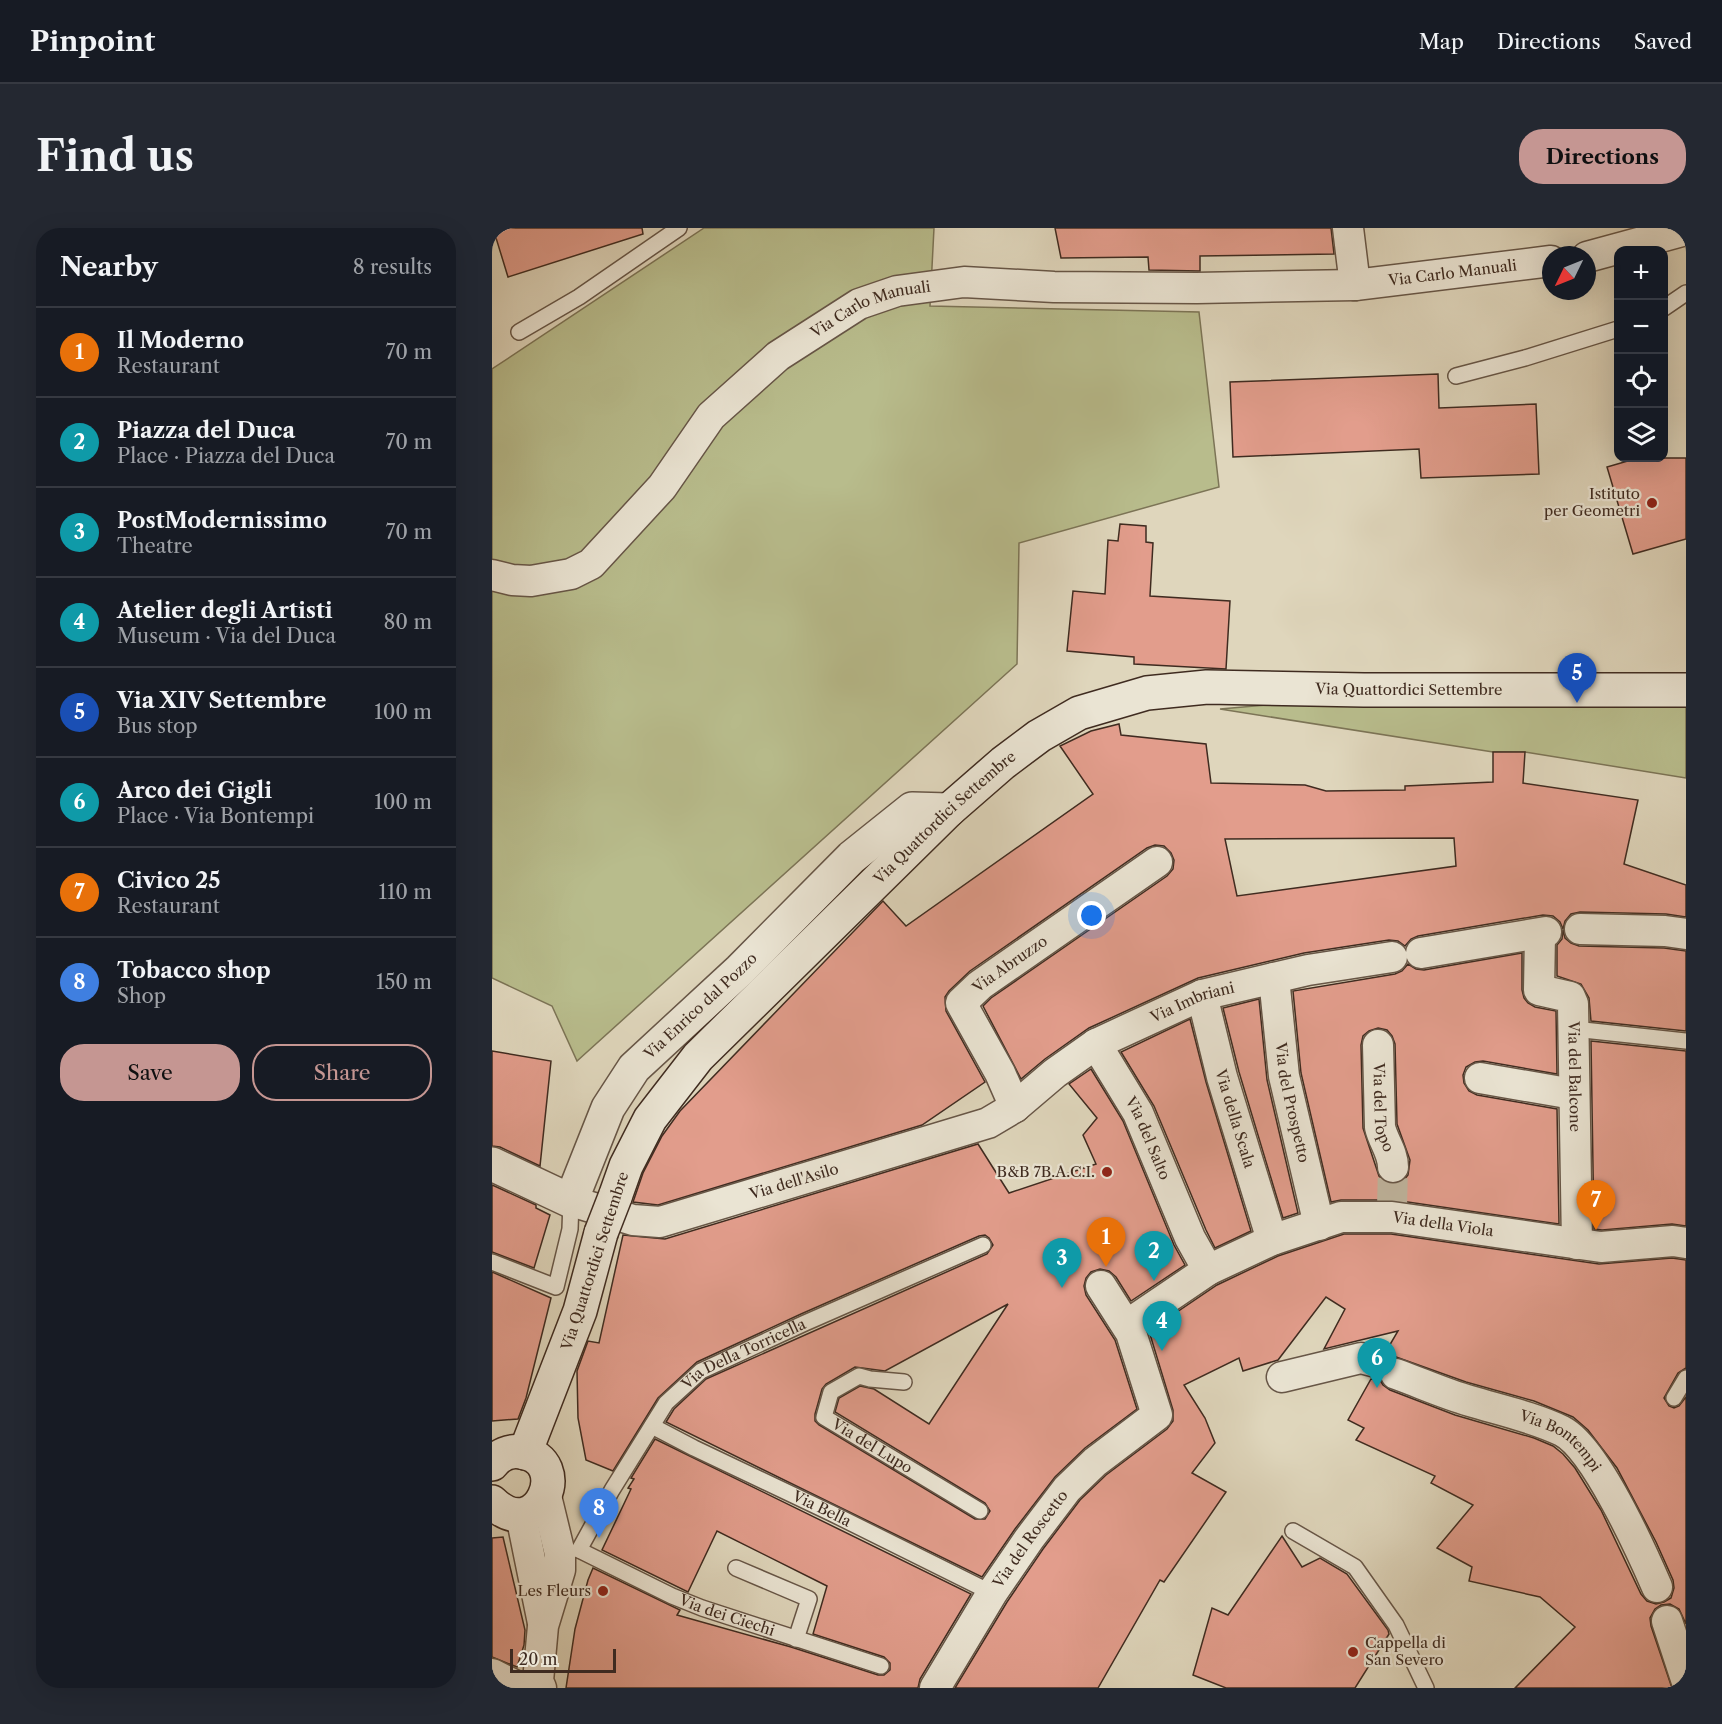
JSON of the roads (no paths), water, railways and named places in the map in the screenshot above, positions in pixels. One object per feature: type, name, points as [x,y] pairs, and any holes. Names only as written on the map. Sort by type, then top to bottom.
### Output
[{"type":"main road","name":"Via Quattordici Settembre","points":[[525,1453],[580,1311],[602,1233],[626,1166],[650,1119],[698,1057],[949,810],[1003,763],[1039,736],[1078,713],[1147,693],[1207,687],[1364,690],[1686,690]]},
{"type":"main road","name":"Via Enrico dal Pozzo","points":[[571,1201],[608,1108],[634,1068],[740,970],[852,857],[912,809],[949,810]]},
{"type":"main road","points":[[492,1164],[571,1201]]},
{"type":"main road","points":[[492,1464],[504,1454],[515,1451],[535,1457],[543,1465],[548,1486],[520,1504]]},
{"type":"street","points":[[1348,228],[1355,285]]},
{"type":"street","points":[[1596,255],[1686,230]]},
{"type":"street","name":"Via Carlo Manuali","points":[[492,574],[512,580],[531,581],[571,574],[591,564],[662,487],[711,416],[778,356],[859,304],[897,291],[963,282],[1197,288],[1355,285],[1542,262]]},
{"type":"street","name":"Via Abruzzo","points":[[1016,1107],[961,1003],[980,985],[1155,856]]},
{"type":"street","points":[[1580,929],[1665,931],[1686,934]]},
{"type":"street","name":"Via Imbriani","points":[[1016,1107],[1055,1072],[1096,1044],[1202,995],[1308,970],[1543,933]]},
{"type":"street","name":"Via del Balcone","points":[[1543,933],[1539,990],[1570,997],[1573,1004],[1577,1244]]},
{"type":"street","name":"Via del Prospetto","points":[[1274,978],[1284,1076],[1319,1225]]},
{"type":"street","name":"Via della Scala","points":[[1202,995],[1222,1077],[1272,1240]]},
{"type":"street","name":"Via del Salto","points":[[1096,1044],[1138,1113],[1190,1238],[1208,1270]]},
{"type":"street","name":"Via del Topo","points":[[1378,1045],[1380,1127],[1383,1140],[1393,1157],[1393,1167]]},
{"type":"street","points":[[1480,1078],[1573,1094]]},
{"type":"street","name":"Via dell'Asilo","points":[[571,1201],[633,1220],[660,1222],[988,1123],[1016,1107]]},
{"type":"street","name":"Via della Viola","points":[[1127,1325],[1208,1270],[1272,1240],[1341,1217],[1392,1213],[1601,1247],[1673,1241],[1686,1243]]},
{"type":"street","points":[[1101,1286],[1127,1325]]},
{"type":"street","name":"Via del Roscetto","points":[[932,1684],[992,1593],[1023,1536],[1095,1462],[1157,1415],[1127,1325]]},
{"type":"street","name":"Via Bontempi","points":[[1282,1377],[1361,1358],[1467,1401],[1511,1413],[1564,1432],[1616,1483],[1628,1525],[1657,1587]]},
{"type":"street","points":[[492,1674],[531,1686],[543,1626],[560,1570],[570,1552],[520,1504]]},
{"type":"street","points":[[520,1504],[543,1626]]},
{"type":"street","points":[[1667,1621],[1686,1679]]},
{"type":"lane","points":[[519,332],[579,297],[679,228]]},
{"type":"lane","points":[[1668,305],[1686,293]]},
{"type":"lane","points":[[1456,376],[1525,358],[1614,329]]},
{"type":"lane","points":[[1574,1029],[1686,1041]]},
{"type":"lane","points":[[492,1262],[556,1287],[570,1229],[571,1201]]},
{"type":"lane","name":"Via Della Torricella","points":[[570,1552],[666,1403],[701,1371],[983,1245]]},
{"type":"lane","name":"Via del Lupo","points":[[904,1382],[859,1376],[831,1392],[824,1417],[980,1511]]},
{"type":"lane","points":[[1674,1398],[1686,1378]]},
{"type":"lane","name":"Via Bella","points":[[652,1425],[694,1448],[992,1593]]},
{"type":"lane","points":[[1293,1531],[1355,1567],[1396,1625],[1426,1688]]},
{"type":"lane","points":[[529,1561],[570,1552]]},
{"type":"lane","name":"Via dei Ciechi","points":[[570,1552],[682,1600],[881,1666]]},
{"type":"lane","points":[[736,1568],[809,1599],[796,1639]]},
{"type":"tunnel","points":[[1392,1208],[1393,1167]]},
{"type":"place","name":"Istituto per Geometri","points":[[1652,503]]},
{"type":"place","name":"Via XIV Settembre","points":[[1577,703]]},
{"type":"place","name":"B&B 7B.A.C.I.","points":[[1107,1172]]},
{"type":"place","name":"Civico 25","points":[[1596,1230]]},
{"type":"place","name":"Il Moderno","points":[[1106,1267]]},
{"type":"place","name":"Piazza del Duca","points":[[1154,1281]]},
{"type":"place","name":"PostModernissimo","points":[[1062,1288]]},
{"type":"place","name":"Atelier degli Artisti","points":[[1162,1351]]},
{"type":"place","name":"Arco dei Gigli","points":[[1377,1388]]},
{"type":"place","name":"Tobacco shop","points":[[599,1538]]},
{"type":"place","name":"Les Fleurs","points":[[603,1591]]},
{"type":"place","name":"Cappella di San Severo","points":[[1353,1652]]}]
